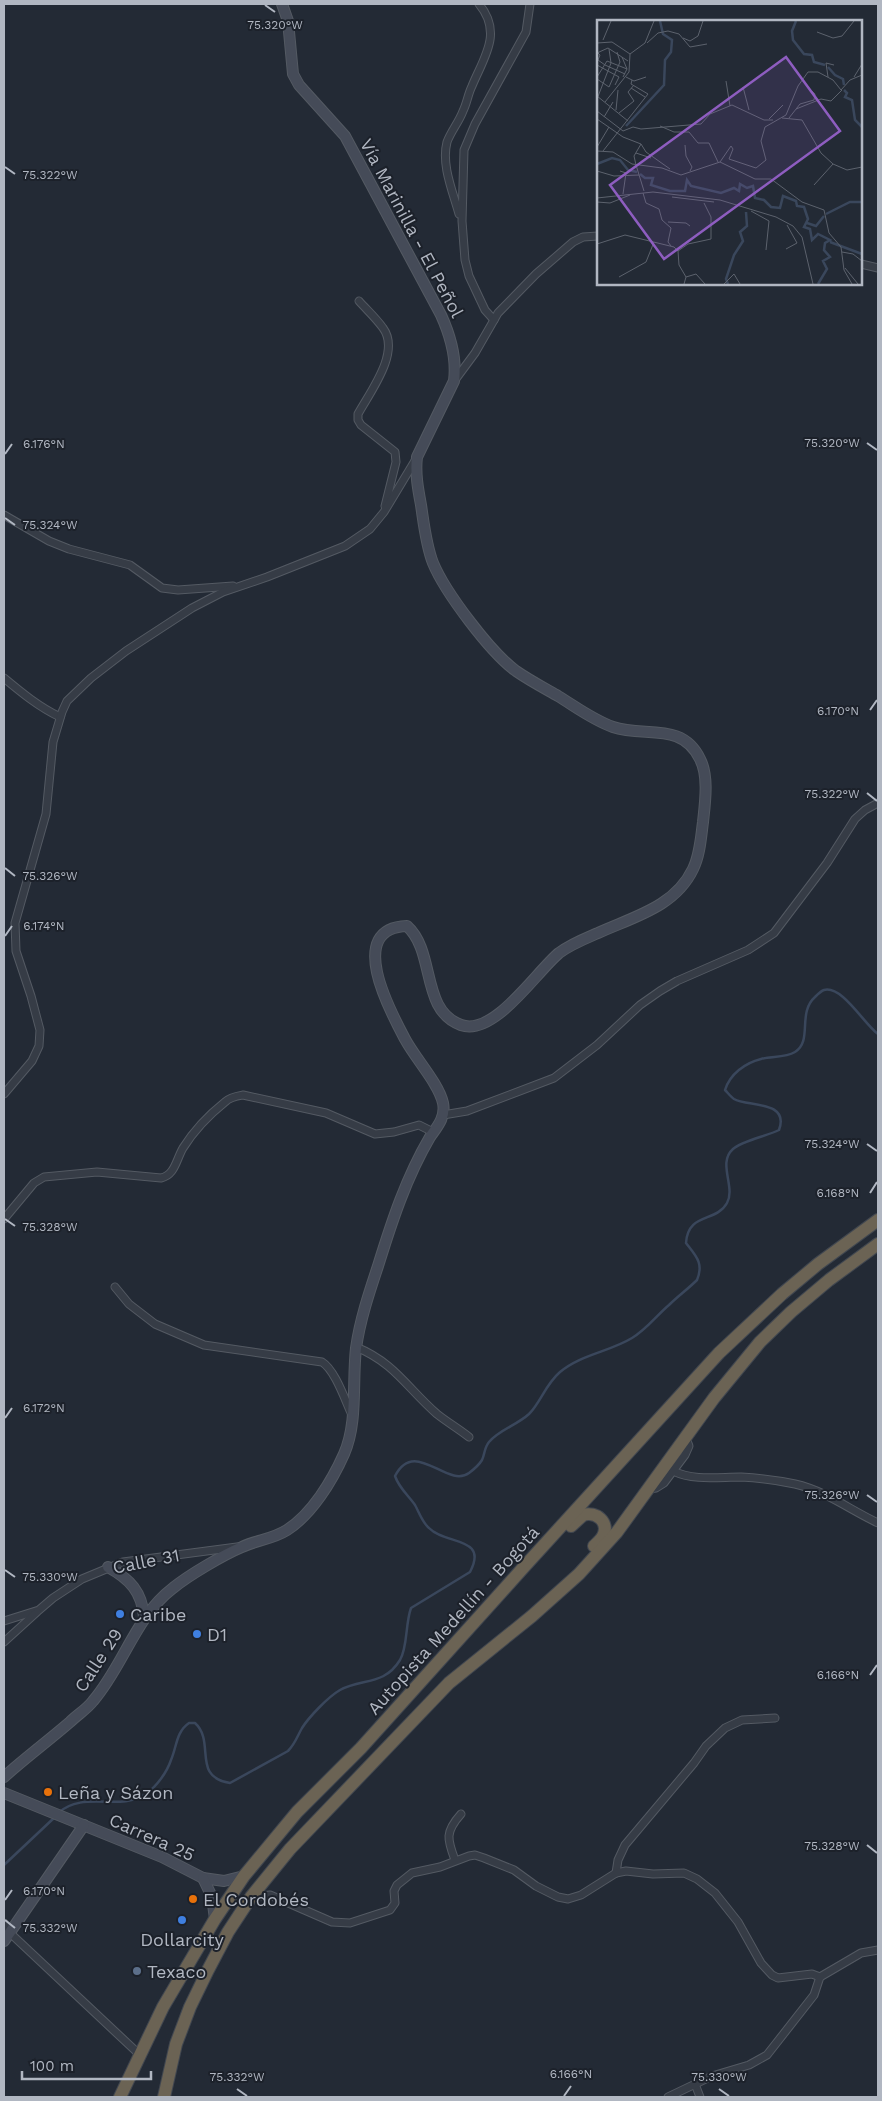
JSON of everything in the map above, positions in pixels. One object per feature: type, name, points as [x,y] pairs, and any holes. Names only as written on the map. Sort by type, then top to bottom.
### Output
[{"type":"highway","name":"Autopista Medellín - Bogotá","points":[[120,2097],[163,2007],[215,1919],[244,1876],[297,1812],[361,1748],[523,1568],[745,1327],[818,1264],[878,1220]]},
{"type":"highway","name":"Autopista Medellín - Bogotá","points":[[164,2097],[176,2044],[190,2007],[228,1932],[251,1897],[290,1849],[423,1709],[477,1658],[532,1616],[580,1574],[648,1489],[714,1398],[760,1342],[828,1280],[878,1244]]},
{"type":"highway","points":[[523,1568],[539,1561],[583,1515],[596,1515],[604,1523],[605,1530],[600,1540],[574,1568],[538,1599],[532,1616]]},
{"type":"main road","name":"Vía Marinilla - El Peñol","points":[[282,4],[288,21],[293,74],[299,85],[345,136],[441,315],[455,356],[454,381],[417,457],[416,470],[425,534],[433,562],[450,594],[490,646],[515,670],[602,722],[624,730],[662,732],[678,737],[692,747],[700,757],[704,772],[704,812],[700,843],[694,868],[683,885],[672,897],[654,909],[569,946],[544,967],[498,1016],[471,1027],[462,1026],[451,1020],[441,1009],[434,997],[426,961],[417,936],[407,926],[389,929],[382,936],[376,944],[374,951],[376,969],[382,988],[405,1039],[437,1089],[443,1104],[443,1115]]},
{"type":"main road","points":[[242,1547],[277,1536],[308,1512],[344,1455],[348,1443],[352,1415],[356,1347],[369,1293],[404,1186],[416,1160],[443,1115]]},
{"type":"main road","name":"Calle 29","points":[[4,1777],[92,1703],[112,1675],[144,1617],[161,1598],[174,1586],[242,1547]]},
{"type":"main road","points":[[108,1567],[131,1582],[143,1604],[144,1617]]},
{"type":"main road","name":"Carrera 25","points":[[4,1793],[162,1857],[204,1878],[224,1881],[244,1876]]},
{"type":"main road","points":[[5,1932],[84,1825]]},
{"type":"main road","name":"Carrera 25","points":[[204,1878],[212,1897],[215,1919]]},
{"type":"street","points":[[462,222],[447,170],[446,155],[451,134],[464,110],[490,42],[491,30],[488,18],[479,4]]},
{"type":"street","points":[[494,320],[485,310],[469,276],[465,260],[462,222],[464,150],[475,124],[526,32],[530,4]]},
{"type":"street","points":[[454,381],[475,353],[494,320],[536,274],[573,242],[583,237],[597,236]]},
{"type":"street","points":[[862,264],[878,268]]},
{"type":"street","points":[[359,301],[384,329],[389,345],[384,369],[358,414],[358,420],[361,425],[395,452],[396,462],[384,512]]},
{"type":"street","points":[[4,1094],[32,1061],[39,1046],[40,1030],[16,951],[15,923],[46,814],[54,742],[60,717],[67,701],[90,678],[126,651],[192,608],[223,592],[345,546],[370,529],[384,512],[417,457]]},
{"type":"street","points":[[4,515],[56,544],[130,565],[162,588],[178,590],[243,585]]},
{"type":"street","points":[[4,678],[28,698],[60,717]]},
{"type":"street","points":[[443,1115],[467,1111],[554,1078],[597,1045],[640,1005],[660,991],[677,981],[748,950],[774,933],[828,863],[855,819],[865,810],[878,803]]},
{"type":"street","points":[[4,1220],[34,1183],[44,1178],[97,1172],[166,1177],[172,1172],[182,1150],[189,1141],[226,1101],[243,1095],[326,1113],[375,1134],[394,1132],[418,1125],[433,1132]]},
{"type":"street","points":[[115,1286],[129,1304],[155,1324],[204,1345],[322,1362],[327,1365],[332,1373],[352,1415]]},
{"type":"street","points":[[356,1347],[375,1355],[390,1366],[438,1414],[469,1437]]},
{"type":"street","points":[[648,1489],[661,1486],[688,1451],[689,1446],[686,1438]]},
{"type":"street","points":[[673,1470],[694,1477],[755,1478],[795,1484],[829,1496],[878,1523]]},
{"type":"street","name":"Calle 31","points":[[4,1621],[39,1610],[65,1589],[108,1567],[136,1559],[242,1547]]},
{"type":"street","points":[[4,1642],[39,1610]]},
{"type":"street","points":[[616,1873],[618,1860],[625,1845],[706,1746],[724,1728],[742,1720],[775,1718]]},
{"type":"street","points":[[455,1860],[449,1845],[448,1832],[461,1814]]},
{"type":"street","points":[[251,1897],[270,1895],[332,1922],[350,1924],[390,1910],[395,1903],[394,1891],[397,1885],[412,1873],[440,1867],[468,1856],[484,1858],[514,1870],[536,1886],[558,1897],[568,1899],[582,1895],[616,1873],[626,1871],[653,1874],[684,1873],[691,1875],[715,1893],[728,1908],[761,1963],[772,1975],[778,1978],[812,1974],[820,1977]]},
{"type":"street","points":[[5,1932],[140,2055]]},
{"type":"street","points":[[668,2097],[712,2076],[749,2065],[767,2055],[814,1995],[820,1977],[854,1957],[878,1950]]},
{"type":"street","points":[[695,2084],[700,2097]]},
{"type":"waterway","points":[[58,1813],[68,1806],[79,1803],[125,1801],[136,1799],[146,1794],[158,1783],[164,1774],[171,1760],[179,1735],[189,1723],[195,1723],[201,1731],[207,1766],[211,1774],[218,1779],[230,1783],[288,1751],[309,1718],[335,1693],[348,1686],[380,1678],[394,1668],[403,1654],[411,1608],[470,1572],[474,1560],[474,1552],[470,1547],[436,1533],[424,1523],[415,1505],[401,1488],[395,1476],[403,1465],[412,1461],[421,1462],[451,1475],[460,1476],[469,1473],[482,1460],[489,1442],[529,1414],[560,1372],[577,1361],[614,1347],[637,1335],[697,1280],[700,1269],[696,1256],[686,1243],[688,1233],[697,1222],[716,1213],[727,1203],[729,1190],[726,1168],[729,1155],[733,1149],[779,1130],[781,1120],[773,1109],[734,1099],[725,1090],[727,1084],[734,1074],[749,1063],[795,1052],[803,1041],[807,1011],[818,994],[824,990],[838,993],[878,1034]]},
{"type":"waterway","points":[[4,1865],[55,1817]]},
{"type":"place","name":"Caribe","points":[[120,1614]]},
{"type":"place","name":"D1","points":[[197,1634]]},
{"type":"place","name":"Leña y Sázon","points":[[48,1792]]},
{"type":"place","name":"El Cordobés","points":[[193,1899]]},
{"type":"place","name":"Dollarcity","points":[[182,1920]]},
{"type":"place","name":"Texaco","points":[[137,1971]]}]
